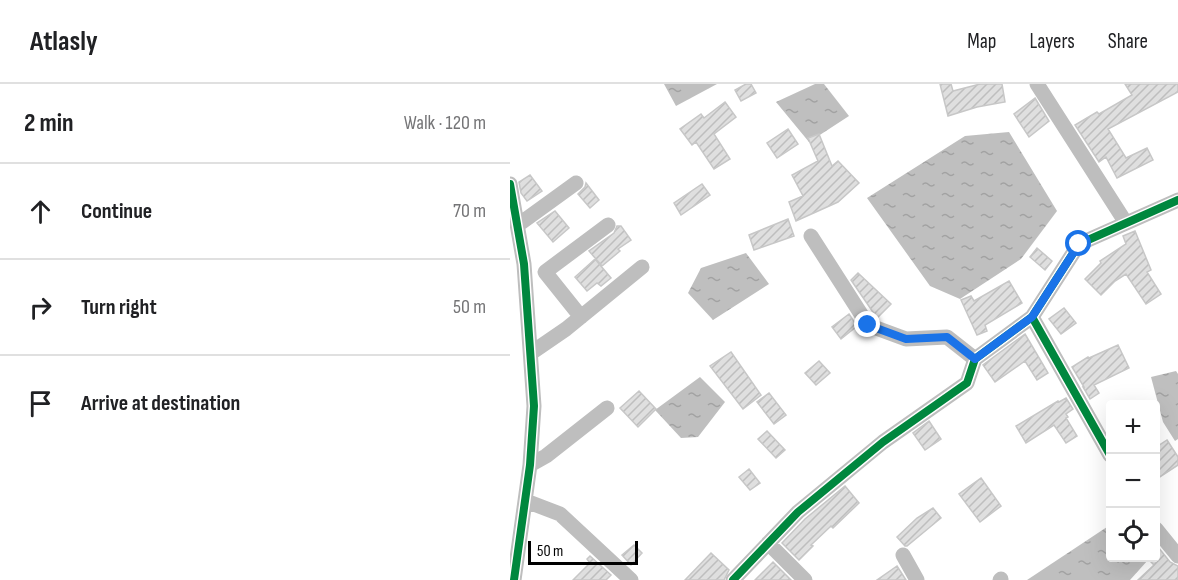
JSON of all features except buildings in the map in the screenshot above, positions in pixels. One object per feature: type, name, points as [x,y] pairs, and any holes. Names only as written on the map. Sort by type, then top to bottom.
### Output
[{"type":"street","points":[[1036,84],[1126,223]]},
{"type":"street","points":[[518,225],[576,183]]},
{"type":"street","points":[[510,184],[524,264],[534,406],[526,501],[514,580]]},
{"type":"street","points":[[734,580],[798,512],[883,442],[967,383],[975,359],[1032,317],[1079,244],[1178,200]]},
{"type":"street","points":[[581,317],[545,272],[608,225]]},
{"type":"street","points":[[811,236],[868,325],[906,339],[947,337],[975,359]]},
{"type":"street","points":[[531,353],[581,317],[642,267]]},
{"type":"street","points":[[1032,317],[1109,454]]},
{"type":"street","points":[[530,465],[546,456],[607,408]]},
{"type":"street","points":[[526,501],[560,514],[631,580]]},
{"type":"street","points":[[1160,535],[1178,556]]},
{"type":"street","points":[[768,543],[805,580]]},
{"type":"street","points":[[903,555],[917,580]]},
{"type":"water","points":[[664,84],[717,84],[676,106]]},
{"type":"water","points":[[815,84],[824,84],[849,116],[809,142],[776,102]]},
{"type":"water","points":[[1009,132],[1057,211],[1021,259],[960,299],[930,286],[867,198],[965,136]]},
{"type":"water","points":[[746,253],[769,284],[713,320],[688,293],[701,268]]},
{"type":"water","points":[[1176,371],[1178,374],[1178,439],[1175,441],[1163,422],[1160,400],[1157,400],[1151,377]]},
{"type":"water","points":[[700,377],[725,402],[698,437],[681,438],[655,410]]},
{"type":"water","points":[[1106,528],[1106,562],[1146,562],[1130,580],[1027,580]]},
{"type":"cycle path","points":[[510,184],[524,264],[534,406],[530,465],[514,580]]},
{"type":"cycle path","points":[[1109,454],[1032,317],[1079,244],[1178,200]]},
{"type":"cycle path","points":[[733,580],[798,512],[883,442],[967,383],[975,359],[1032,317]]},
{"type":"route","points":[[868,325],[906,339],[947,337],[975,359],[1032,317],[1079,244]]}]
